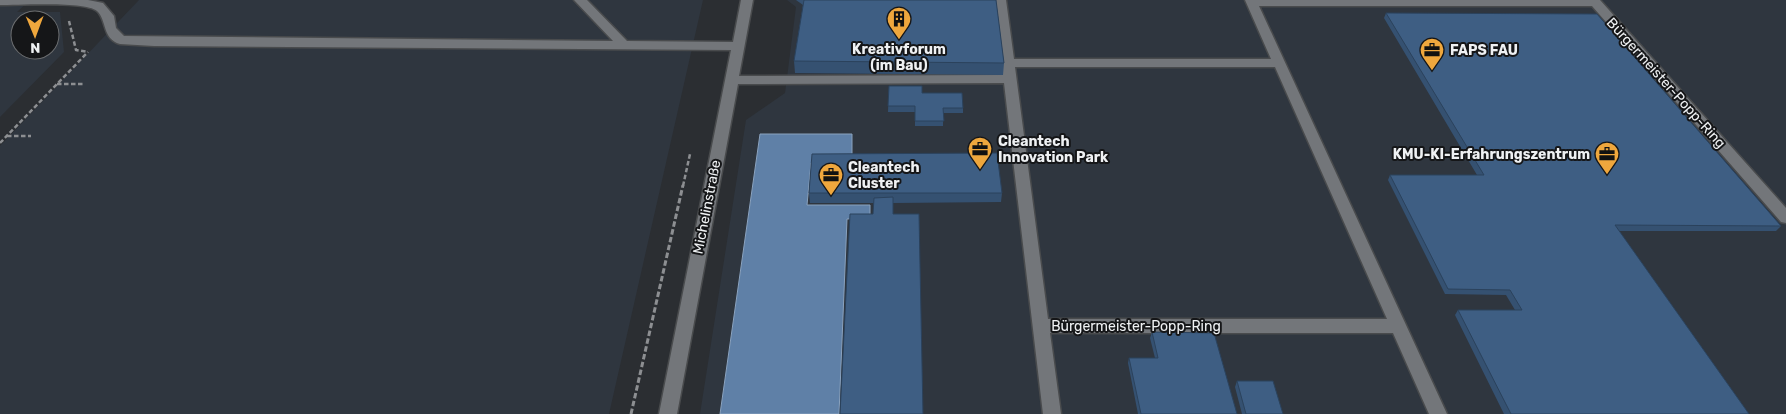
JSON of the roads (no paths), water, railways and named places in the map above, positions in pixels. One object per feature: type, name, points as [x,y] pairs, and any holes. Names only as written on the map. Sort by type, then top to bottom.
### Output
[{"type":"street","points":[[580,0],[623,45]]},
{"type":"street","name":"Michelinstraße","points":[[668,414],[747,0]]},
{"type":"street","name":"Bürgermeister-Popp-Ring","points":[[1000,0],[1041,326],[1398,326]]},
{"type":"street","points":[[0,2],[76,1],[99,6],[108,16],[110,28],[120,40],[154,42],[739,46]]},
{"type":"street","name":"Bürgermeister-Popp-Ring","points":[[1438,414],[1252,1],[1595,2],[1786,218]]},
{"type":"street","points":[[1007,63],[1279,63]]},
{"type":"street","points":[[732,80],[1009,79]]},
{"type":"street","points":[[1041,326],[1052,414]]},
{"type":"water","points":[[760,134],[852,134],[852,162],[811,163],[807,205],[870,205],[870,218],[847,219],[839,414],[720,414]]},
{"type":"place","name":"Kreativforum (im Bau)","points":[[899,40]]},
{"type":"place","name":"FAPS FAU","points":[[1432,71]]},
{"type":"place","name":"Cleantech Innovation Park","points":[[980,170]]},
{"type":"place","name":"KMU-KI-Erfahrungszentrum","points":[[1607,175]]},
{"type":"place","name":"Cleantech Cluster","points":[[831,196]]}]
